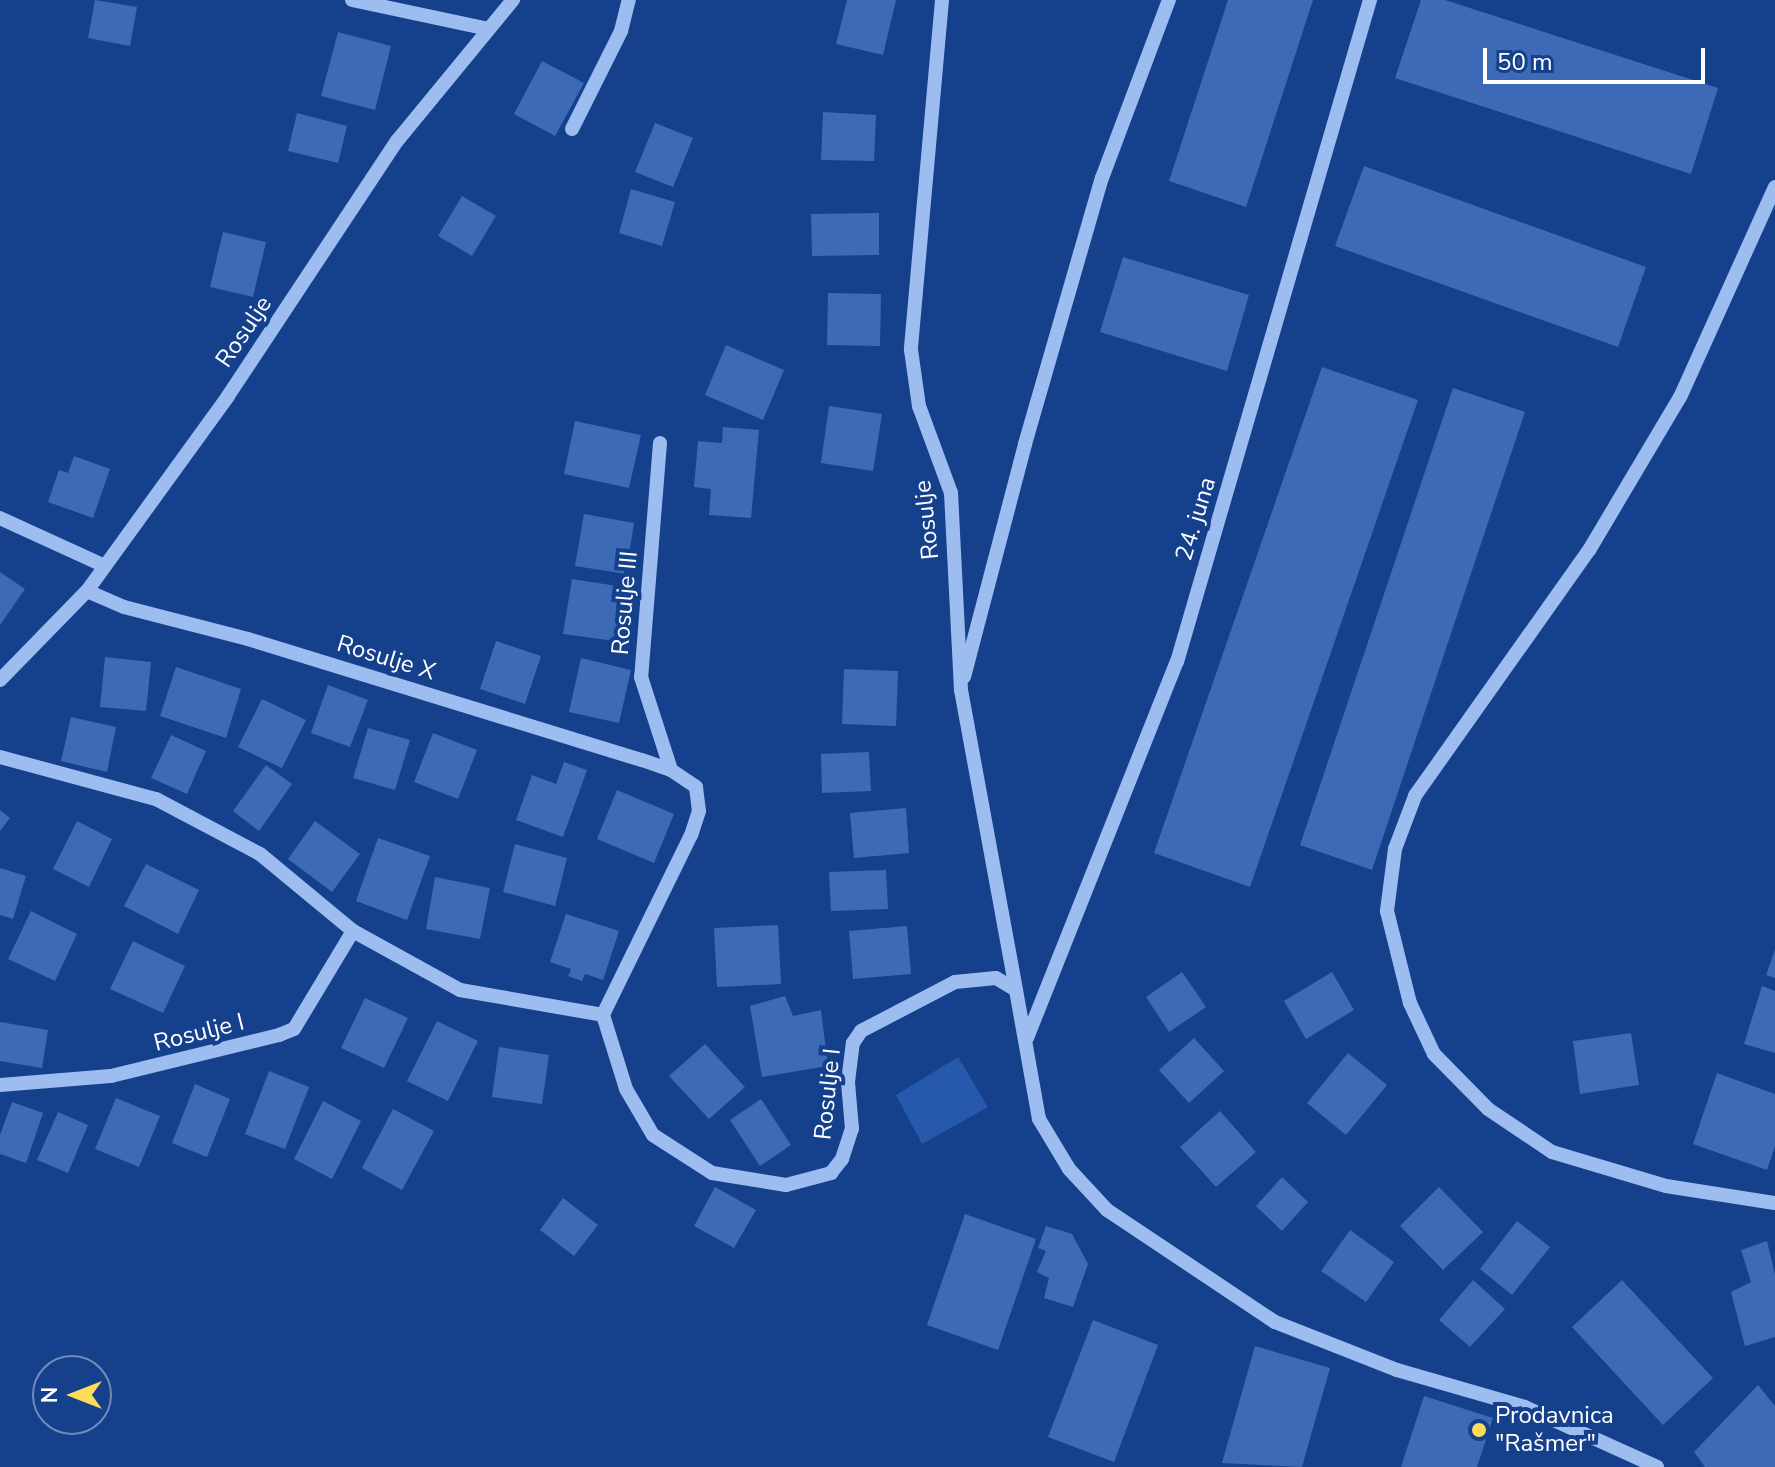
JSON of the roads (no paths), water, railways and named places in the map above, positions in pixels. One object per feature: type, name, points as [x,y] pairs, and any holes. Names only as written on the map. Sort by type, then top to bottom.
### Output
[{"type":"street","points":[[352,0],[488,29]]},
{"type":"street","name":"Rosulje","points":[[0,680],[87,591],[228,396],[397,141],[513,0]]},
{"type":"street","points":[[572,129],[621,31],[629,0]]},
{"type":"street","name":"Rosulje","points":[[942,0],[911,350],[919,406],[951,493],[961,690],[1016,990]]},
{"type":"street","points":[[961,690],[1102,178],[1169,0]]},
{"type":"street","name":"24. juna","points":[[1027,1038],[1177,662],[1370,0]]},
{"type":"street","points":[[1775,187],[1680,397],[1589,550],[1415,796],[1395,849],[1387,911],[1393,951],[1434,1054],[1488,1109],[1552,1152],[1666,1186],[1775,1203]]},
{"type":"street","name":"Rosulje III","points":[[603,1015],[699,811],[696,787],[671,770],[641,677],[660,443]]},
{"type":"street","points":[[0,518],[105,566]]},
{"type":"street","name":"Rosulje X","points":[[87,591],[124,607],[248,639],[671,770]]},
{"type":"street","points":[[0,757],[156,799],[260,854],[353,931],[460,990],[603,1015]]},
{"type":"street","name":"Rosulje I","points":[[0,1085],[111,1076],[294,1029],[353,931]]},
{"type":"street","name":"Rosulje I","points":[[603,1015],[626,1089],[653,1135],[712,1173],[786,1185],[831,1173],[842,1159],[852,1129],[848,1082],[853,1043],[861,1031],[955,982],[996,978],[1016,990]]},
{"type":"street","points":[[1016,990],[1027,1038],[1039,1119],[1069,1169],[1107,1210],[1224,1291],[1275,1322],[1397,1370],[1525,1407],[1657,1467]]},
{"type":"place","name":"Prodavnica \"Rašmer\"","points":[[1479,1430]]}]
